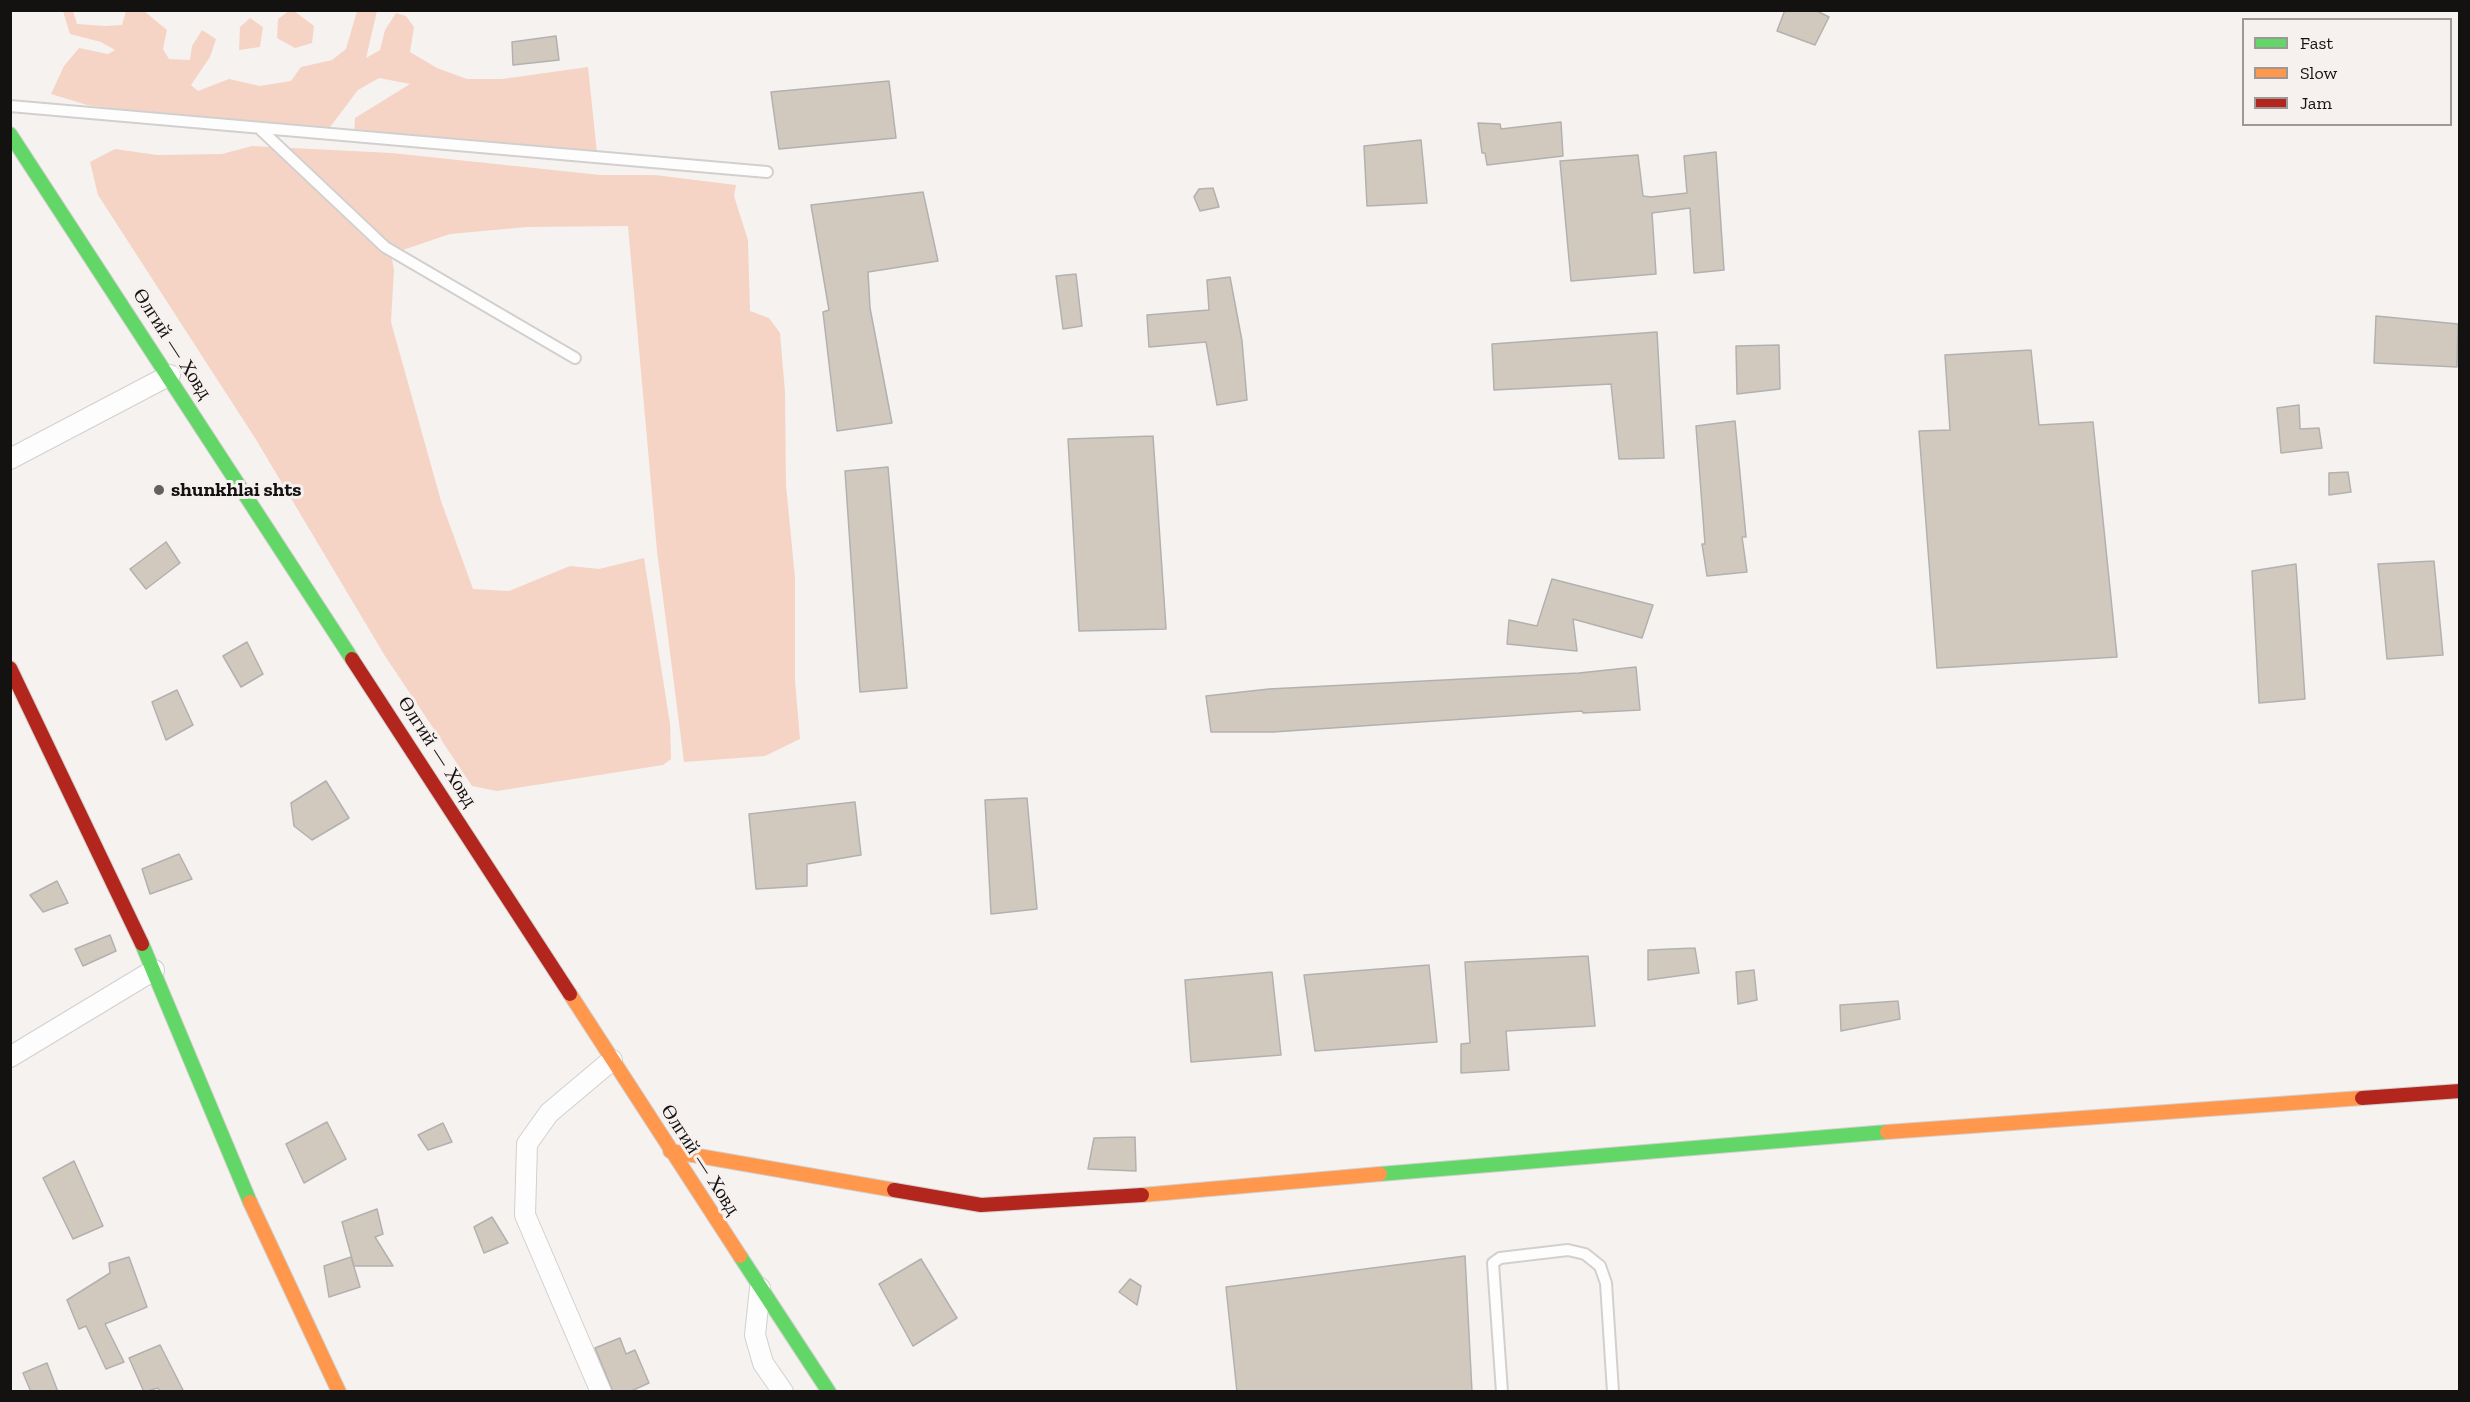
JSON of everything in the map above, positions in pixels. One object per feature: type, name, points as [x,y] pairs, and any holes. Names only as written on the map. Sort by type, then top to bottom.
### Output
[{"type":"main road","name":"Өлгий — Ховд","points":[[10,134],[170,375],[670,1151],[829,1392]]},
{"type":"main road","points":[[10,668],[154,970],[226,1149],[339,1392]]},
{"type":"main road","points":[[670,1151],[981,1205],[1137,1195],[1710,1145],[2460,1091]]},
{"type":"street","points":[[10,459],[170,375]]},
{"type":"street","points":[[10,1057],[154,970]]},
{"type":"street","points":[[601,1392],[525,1215],[527,1144],[549,1113],[612,1060]]},
{"type":"street","points":[[760,1288],[755,1335],[763,1363],[783,1392]]},
{"type":"lane","points":[[10,105],[767,172]]},
{"type":"lane","points":[[259,128],[385,247],[574,358]]},
{"type":"lane","points":[[1502,1392],[1493,1263],[1500,1258],[1568,1250],[1585,1254],[1600,1266],[1606,1283],[1613,1392]]},
{"type":"shaded area","points":[[290,10],[314,26],[312,43],[295,48],[277,38],[278,19]]},
{"type":"shaded area","points":[[63,11],[73,11],[77,24],[106,26],[122,25],[126,11],[144,11],[167,30],[163,49],[169,59],[190,60],[192,46],[202,30],[216,39],[210,57],[191,85],[198,91],[229,79],[260,86],[291,81],[301,67],[332,60],[346,49],[357,11],[377,11],[366,58],[380,50],[385,30],[396,13],[406,16],[414,27],[410,52],[437,68],[467,79],[502,79],[588,67],[598,163],[354,137],[355,118],[410,84],[379,78],[358,90],[327,131],[209,122],[87,105],[51,94],[64,66],[79,48],[108,54],[115,50],[101,42],[70,34]]},
{"type":"shaded area","points":[[250,18],[263,27],[260,47],[239,50],[240,27]]},
{"type":"shaded area","points":[[252,146],[392,153],[600,175],[655,175],[736,185],[734,196],[748,240],[750,311],[769,318],[780,333],[785,392],[786,485],[795,578],[795,681],[800,739],[765,756],[684,762],[657,551],[628,226],[527,227],[450,234],[391,254],[394,270],[391,322],[441,501],[473,589],[509,591],[570,566],[599,569],[644,558],[670,724],[671,759],[663,765],[497,791],[472,786],[385,656],[255,438],[98,195],[90,162],[115,149],[157,155],[222,154]]},
{"type":"building","points":[[1785,10],[1815,10],[1829,17],[1815,45],[1777,31]]},
{"type":"building","points":[[556,36],[559,60],[513,65],[512,42]]},
{"type":"building","points":[[889,81],[896,138],[779,149],[771,92]]},
{"type":"building","points":[[1561,122],[1563,156],[1487,165],[1485,153],[1482,153],[1478,123],[1500,124],[1501,129]]},
{"type":"building","points":[[1421,140],[1427,203],[1367,206],[1364,146]]},
{"type":"building","points":[[1716,152],[1724,270],[1694,273],[1690,208],[1652,213],[1656,274],[1571,281],[1560,161],[1638,155],[1643,196],[1651,197],[1687,193],[1684,156]]},
{"type":"building","points":[[1213,188],[1219,207],[1200,211],[1194,197],[1199,189]]},
{"type":"building","points":[[923,192],[938,261],[868,272],[870,308],[892,423],[837,431],[823,312],[829,310],[811,205]]},
{"type":"building","points":[[1076,274],[1082,326],[1063,329],[1056,276]]},
{"type":"building","points":[[1230,277],[1242,341],[1247,400],[1217,405],[1206,342],[1149,347],[1147,315],[1209,310],[1207,280]]},
{"type":"building","points":[[2376,316],[2458,324],[2457,367],[2374,363]]},
{"type":"building","points":[[1657,332],[1664,458],[1619,459],[1611,384],[1494,390],[1492,344]]},
{"type":"building","points":[[1779,345],[1780,389],[1737,394],[1736,346]]},
{"type":"building","points":[[2031,350],[2039,425],[2093,422],[2117,657],[1937,668],[1919,431],[1950,430],[1945,355]]},
{"type":"building","points":[[2299,405],[2300,429],[2319,428],[2322,448],[2281,453],[2277,408]]},
{"type":"building","points":[[1735,421],[1746,537],[1742,537],[1747,572],[1707,576],[1702,544],[1705,544],[1696,426]]},
{"type":"building","points":[[1153,436],[1166,629],[1079,631],[1068,439]]},
{"type":"building","points":[[888,467],[907,688],[860,692],[845,471]]},
{"type":"building","points":[[2348,472],[2351,492],[2329,495],[2329,473]]},
{"type":"building","points":[[166,542],[180,563],[146,589],[130,569]]},
{"type":"building","points":[[2434,561],[2443,655],[2387,659],[2378,564]]},
{"type":"building","points":[[2296,564],[2305,699],[2259,703],[2252,571]]},
{"type":"building","points":[[1552,579],[1653,605],[1642,638],[1573,619],[1577,651],[1507,644],[1509,620],[1537,626]]},
{"type":"building","points":[[247,642],[263,674],[241,687],[223,656]]},
{"type":"building","points":[[1636,667],[1640,710],[1583,713],[1582,711],[1273,732],[1211,732],[1206,696],[1269,689],[1579,673]]},
{"type":"building","points":[[177,690],[193,725],[166,740],[152,702]]},
{"type":"building","points":[[326,781],[349,818],[312,840],[294,826],[291,803]]},
{"type":"building","points":[[1027,798],[1037,909],[991,914],[985,800]]},
{"type":"building","points":[[855,802],[861,855],[807,864],[807,886],[756,889],[749,814]]},
{"type":"building","points":[[179,854],[192,879],[150,894],[142,869]]},
{"type":"building","points":[[57,881],[68,903],[43,912],[30,895]]},
{"type":"building","points":[[110,935],[116,951],[83,966],[75,949]]},
{"type":"building","points":[[1695,948],[1699,973],[1648,980],[1648,950]]},
{"type":"building","points":[[1588,956],[1595,1026],[1506,1031],[1509,1070],[1461,1073],[1461,1044],[1470,1043],[1465,962]]},
{"type":"building","points":[[1429,965],[1437,1042],[1315,1051],[1304,975]]},
{"type":"building","points":[[1754,970],[1757,1000],[1738,1004],[1736,972]]},
{"type":"building","points":[[1272,972],[1281,1055],[1191,1062],[1185,980]]},
{"type":"building","points":[[1898,1001],[1900,1019],[1841,1031],[1840,1005]]},
{"type":"building","points":[[327,1122],[346,1159],[304,1183],[286,1144]]},
{"type":"building","points":[[443,1123],[452,1142],[428,1150],[418,1135]]},
{"type":"building","points":[[1135,1137],[1136,1171],[1088,1169],[1094,1138]]},
{"type":"building","points":[[74,1161],[103,1226],[73,1239],[43,1178]]},
{"type":"building","points":[[377,1209],[383,1234],[375,1237],[393,1266],[354,1266],[342,1222]]},
{"type":"building","points":[[492,1217],[508,1243],[484,1253],[474,1227]]},
{"type":"building","points":[[1465,1256],[1472,1392],[1237,1392],[1226,1287]]},
{"type":"building","points":[[129,1257],[147,1307],[105,1324],[124,1362],[106,1369],[86,1326],[79,1329],[67,1300],[110,1273],[109,1263]]},
{"type":"building","points":[[351,1257],[360,1287],[329,1297],[324,1266]]},
{"type":"building","points":[[921,1259],[957,1318],[913,1346],[879,1284]]},
{"type":"building","points":[[1130,1279],[1141,1286],[1137,1305],[1119,1292]]},
{"type":"building","points":[[620,1338],[626,1354],[635,1350],[649,1383],[629,1392],[613,1392],[595,1348]]},
{"type":"building","points":[[160,1345],[184,1392],[160,1392],[158,1388],[144,1392],[129,1358]]},
{"type":"building","points":[[47,1363],[58,1392],[31,1392],[23,1373]]},
{"type":"traffic: fast","points":[[10,134],[352,659]]},
{"type":"traffic: fast","points":[[142,944],[250,1202]]},
{"type":"traffic: fast","points":[[1380,1174],[1887,1132]]},
{"type":"traffic: fast","points":[[740,1256],[829,1392]]},
{"type":"traffic: slow","points":[[570,994],[740,1256]]},
{"type":"traffic: slow","points":[[1887,1132],[2362,1098]]},
{"type":"traffic: slow","points":[[670,1151],[894,1190]]},
{"type":"traffic: slow","points":[[1142,1195],[1380,1174]]},
{"type":"traffic: slow","points":[[250,1202],[339,1392]]},
{"type":"traffic: jam","points":[[352,659],[570,994]]},
{"type":"traffic: jam","points":[[10,668],[142,944]]},
{"type":"traffic: jam","points":[[2362,1098],[2460,1091]]},
{"type":"traffic: jam","points":[[894,1190],[981,1205],[1142,1195]]},
{"type":"place","name":"shunkhlai shts","points":[[159,490]]}]
